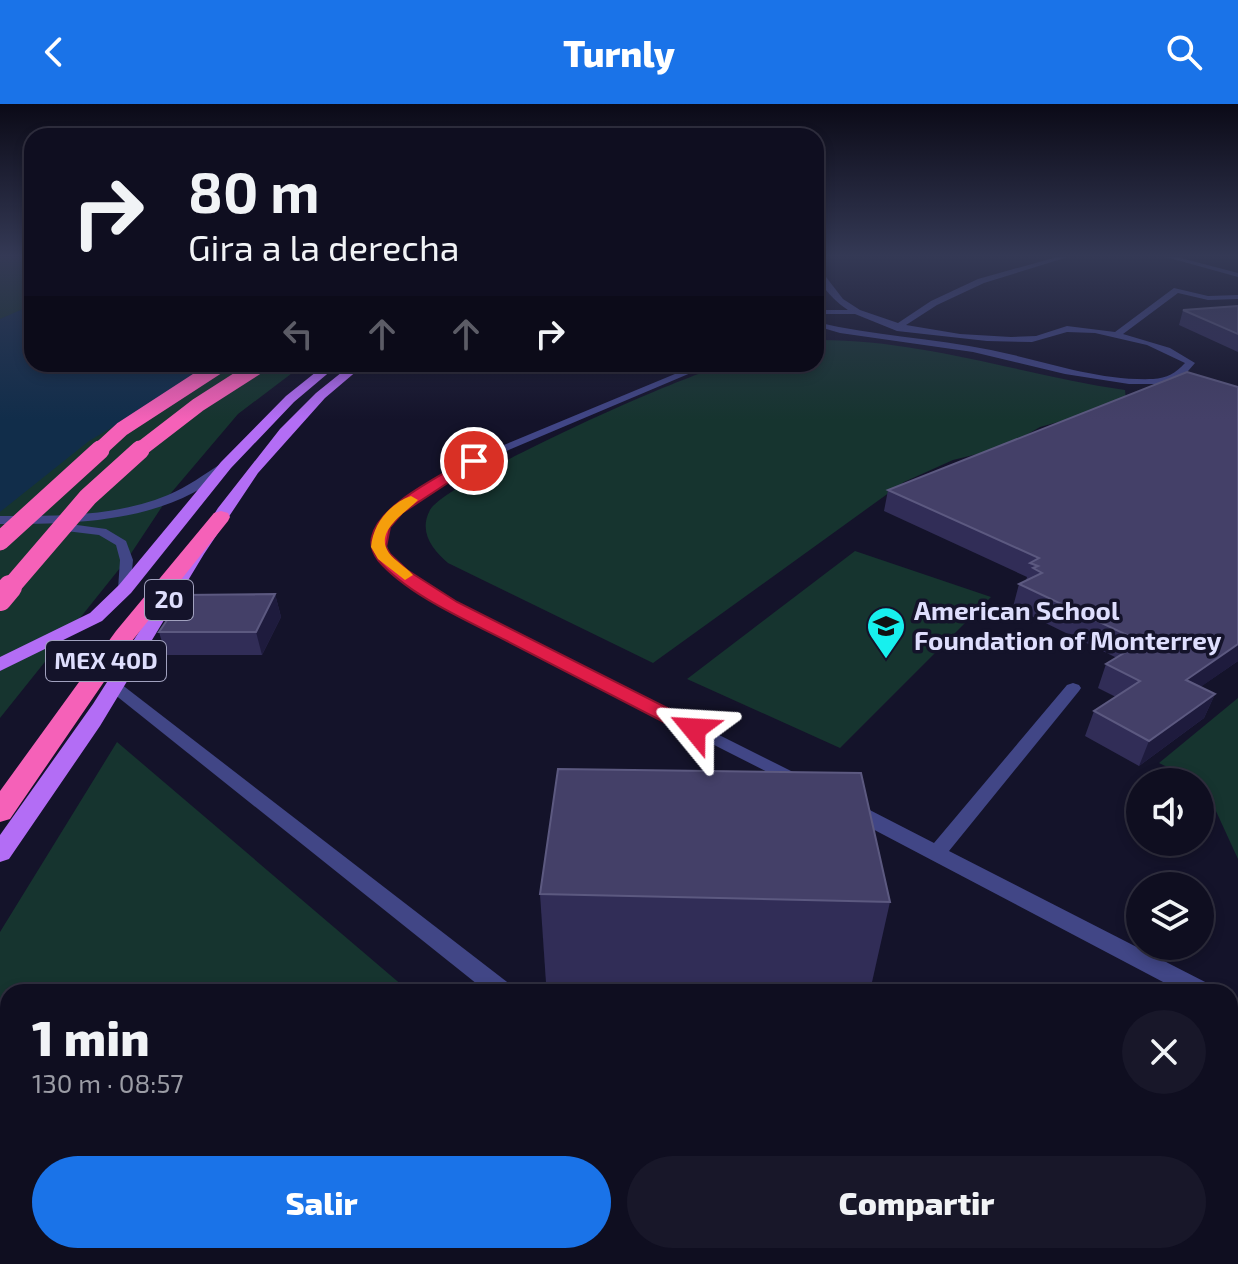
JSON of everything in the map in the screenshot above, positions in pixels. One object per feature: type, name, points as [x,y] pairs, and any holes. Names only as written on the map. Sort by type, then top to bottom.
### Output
[{"type":"highway","points":[[0,541],[122,429],[210,372]]},
{"type":"highway","points":[[0,599],[99,486],[137,451],[248,372]]},
{"type":"highway","name":"MEX 40D","points":[[0,812],[124,636],[221,517]]},
{"type":"main road","name":"20","points":[[0,665],[96,617],[125,589],[226,465],[290,399],[323,372]]},
{"type":"main road","name":"20","points":[[0,853],[115,687],[221,517],[273,444],[350,372]]},
{"type":"street","points":[[872,335],[901,325],[924,311]]},
{"type":"street","points":[[1114,336],[1148,311]]},
{"type":"street","points":[[824,312],[859,312],[901,325],[986,338],[1033,339],[1066,329],[1114,336],[1172,351],[1186,358],[1190,367],[1171,378],[1157,381],[1117,381],[990,353],[824,326]]},
{"type":"street","points":[[688,372],[474,461],[397,510],[383,526],[379,547],[383,556],[402,573],[451,606],[812,789]]},
{"type":"street","points":[[0,528],[72,524],[117,514],[175,496],[226,465]]},
{"type":"street","points":[[0,520],[72,524],[105,532],[120,542],[125,551],[125,589]]},
{"type":"street","points":[[115,687],[493,984]]},
{"type":"street","points":[[937,853],[1073,688]]},
{"type":"street","points":[[840,803],[1188,984]]},
{"type":"green space","points":[[0,311],[24,311],[24,372],[293,372],[238,414],[171,493],[128,558],[0,718]]},
{"type":"green space","points":[[824,340],[855,341],[933,351],[1125,390],[1126,400],[1117,406],[1040,427],[1006,447],[953,460],[904,482],[653,663],[448,563],[437,552],[426,533],[427,518],[430,510],[446,496],[521,453],[703,372],[824,372]]},
{"type":"green space","points":[[855,551],[991,597],[840,748],[687,679]]},
{"type":"green space","points":[[1238,698],[1238,859],[1214,807],[1214,768],[1169,768],[1159,763]]},
{"type":"green space","points":[[117,742],[401,984],[0,984],[0,932]]},
{"type":"water","points":[[24,311],[24,372],[205,372],[89,441],[0,512],[0,319]]},
{"type":"building","points":[[1186,311],[1238,311],[1238,334]]},
{"type":"building","points":[[1187,372],[1238,387],[1238,644],[1186,680],[1215,694],[1149,741],[1094,711],[1140,681],[1106,664],[1142,642],[1019,584],[1042,573],[1033,568],[1038,566],[1030,563],[1039,558],[888,490]]},
{"type":"building","points":[[275,594],[256,632],[159,632],[184,595]]},
{"type":"building","points":[[558,769],[861,773],[890,902],[540,894]]},
{"type":"slow traffic","points":[[405,575],[383,556],[379,537],[383,526],[411,500]]},
{"type":"place","name":"American School Foundation of Monterrey","points":[[886,660]]},
{"type":"route","points":[[474,461],[397,510],[383,526],[379,537],[383,556],[402,573],[451,606],[694,729]]}]
